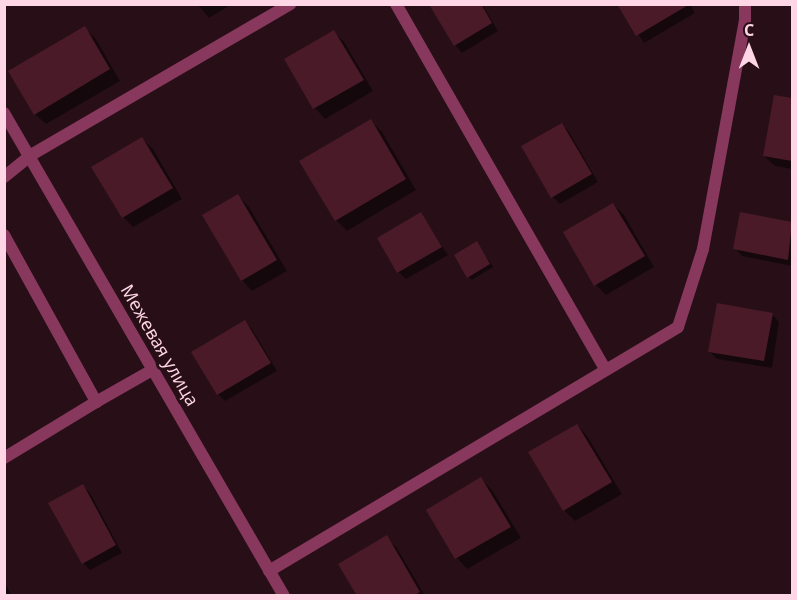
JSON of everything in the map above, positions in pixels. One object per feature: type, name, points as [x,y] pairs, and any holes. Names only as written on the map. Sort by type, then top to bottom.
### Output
[{"type":"street","points":[[4,177],[31,155],[290,4]]},
{"type":"street","points":[[396,4],[605,369]]},
{"type":"street","points":[[269,571],[678,327],[703,249],[745,20],[745,4]]},
{"type":"street","name":"Межевая улица","points":[[4,113],[31,155],[284,596]]},
{"type":"street","points":[[4,234],[96,402]]},
{"type":"street","points":[[4,458],[154,369]]},
{"type":"building","points":[[432,4],[481,4],[492,23],[454,46],[430,6]]},
{"type":"building","points":[[617,4],[690,4],[636,36]]},
{"type":"building","points":[[85,26],[110,69],[34,115],[8,71]]},
{"type":"building","points":[[334,30],[364,80],[313,109],[284,59]]},
{"type":"building","points":[[774,95],[792,98],[792,161],[763,156]]},
{"type":"building","points":[[371,119],[406,179],[335,221],[299,161]]},
{"type":"building","points":[[562,123],[592,174],[551,198],[521,146]]},
{"type":"building","points":[[142,137],[173,188],[122,218],[91,167]]},
{"type":"building","points":[[238,194],[277,260],[241,281],[202,215]]},
{"type":"building","points":[[613,203],[645,256],[594,286],[563,232]]},
{"type":"building","points":[[421,212],[442,247],[397,273],[377,238]]},
{"type":"building","points":[[740,212],[792,222],[788,260],[733,249]]},
{"type":"building","points":[[477,241],[490,264],[467,278],[454,255]]},
{"type":"building","points":[[717,303],[773,313],[764,361],[708,352]]},
{"type":"building","points":[[245,320],[271,363],[217,395],[191,352]]},
{"type":"building","points":[[577,424],[612,482],[563,511],[528,452]]},
{"type":"building","points":[[481,477],[511,527],[455,559],[426,510]]},
{"type":"building","points":[[83,484],[116,545],[82,564],[48,503]]},
{"type":"building","points":[[387,535],[420,592],[414,596],[357,596],[338,564]]}]
